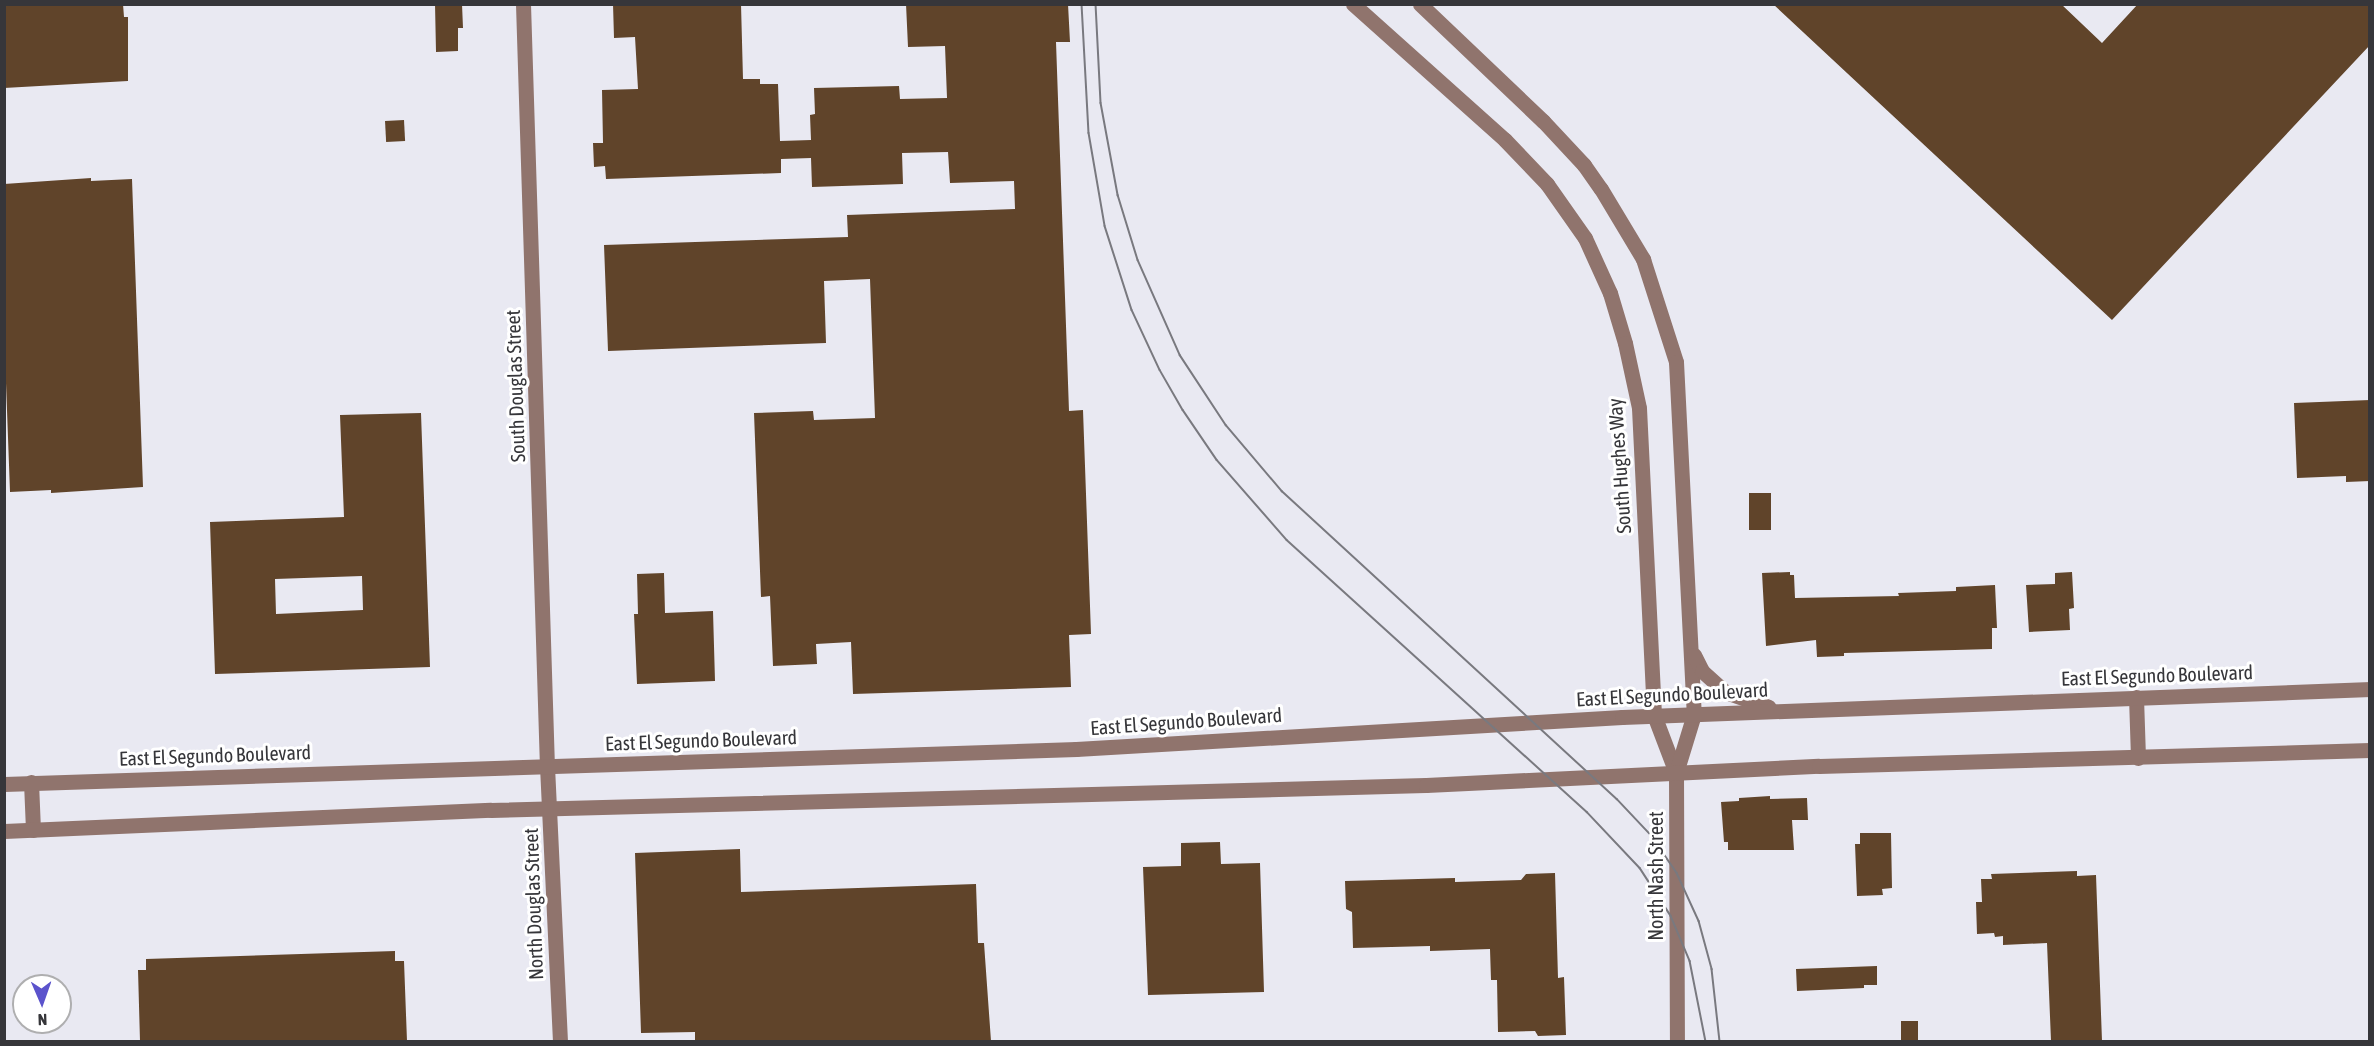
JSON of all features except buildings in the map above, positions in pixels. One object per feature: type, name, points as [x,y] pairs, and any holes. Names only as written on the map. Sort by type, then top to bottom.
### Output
[{"type":"main road","name":"South Douglas Street","points":[[523,4],[548,766]]},
{"type":"main road","name":"South Hughes Way","points":[[1353,4],[1505,140],[1548,184],[1584,238],[1610,293],[1625,343],[1639,408],[1654,715],[1676,773]]},
{"type":"main road","points":[[1420,4],[1543,121],[1584,165],[1642,259],[1676,362],[1694,714]]},
{"type":"main road","points":[[1692,646],[1702,670],[1719,688],[1777,711]]},
{"type":"main road","name":"East El Segundo Boulevard","points":[[4,784],[1077,749],[1654,715],[2370,689]]},
{"type":"main road","points":[[2136,697],[2138,758]]},
{"type":"main road","name":"North Nash Street","points":[[1677,1041],[1676,773],[1694,714]]},
{"type":"main road","points":[[4,831],[550,809],[1404,786],[1819,766],[2370,750]]},
{"type":"main road","name":"North Douglas Street","points":[[548,766],[560,1041]]},
{"type":"main road","points":[[31,782],[33,830]]},
{"type":"tram line","points":[[1082,4],[1089,133],[1105,226],[1132,310],[1160,370],[1183,410],[1217,460],[1287,540],[1587,812],[1640,868],[1671,916],[1690,961],[1706,1042]]},
{"type":"tram line","points":[[1096,4],[1101,103],[1118,195],[1138,260],[1180,355],[1226,425],[1282,491],[1617,799],[1651,835],[1677,873],[1699,921],[1712,969],[1720,1042]]}]
